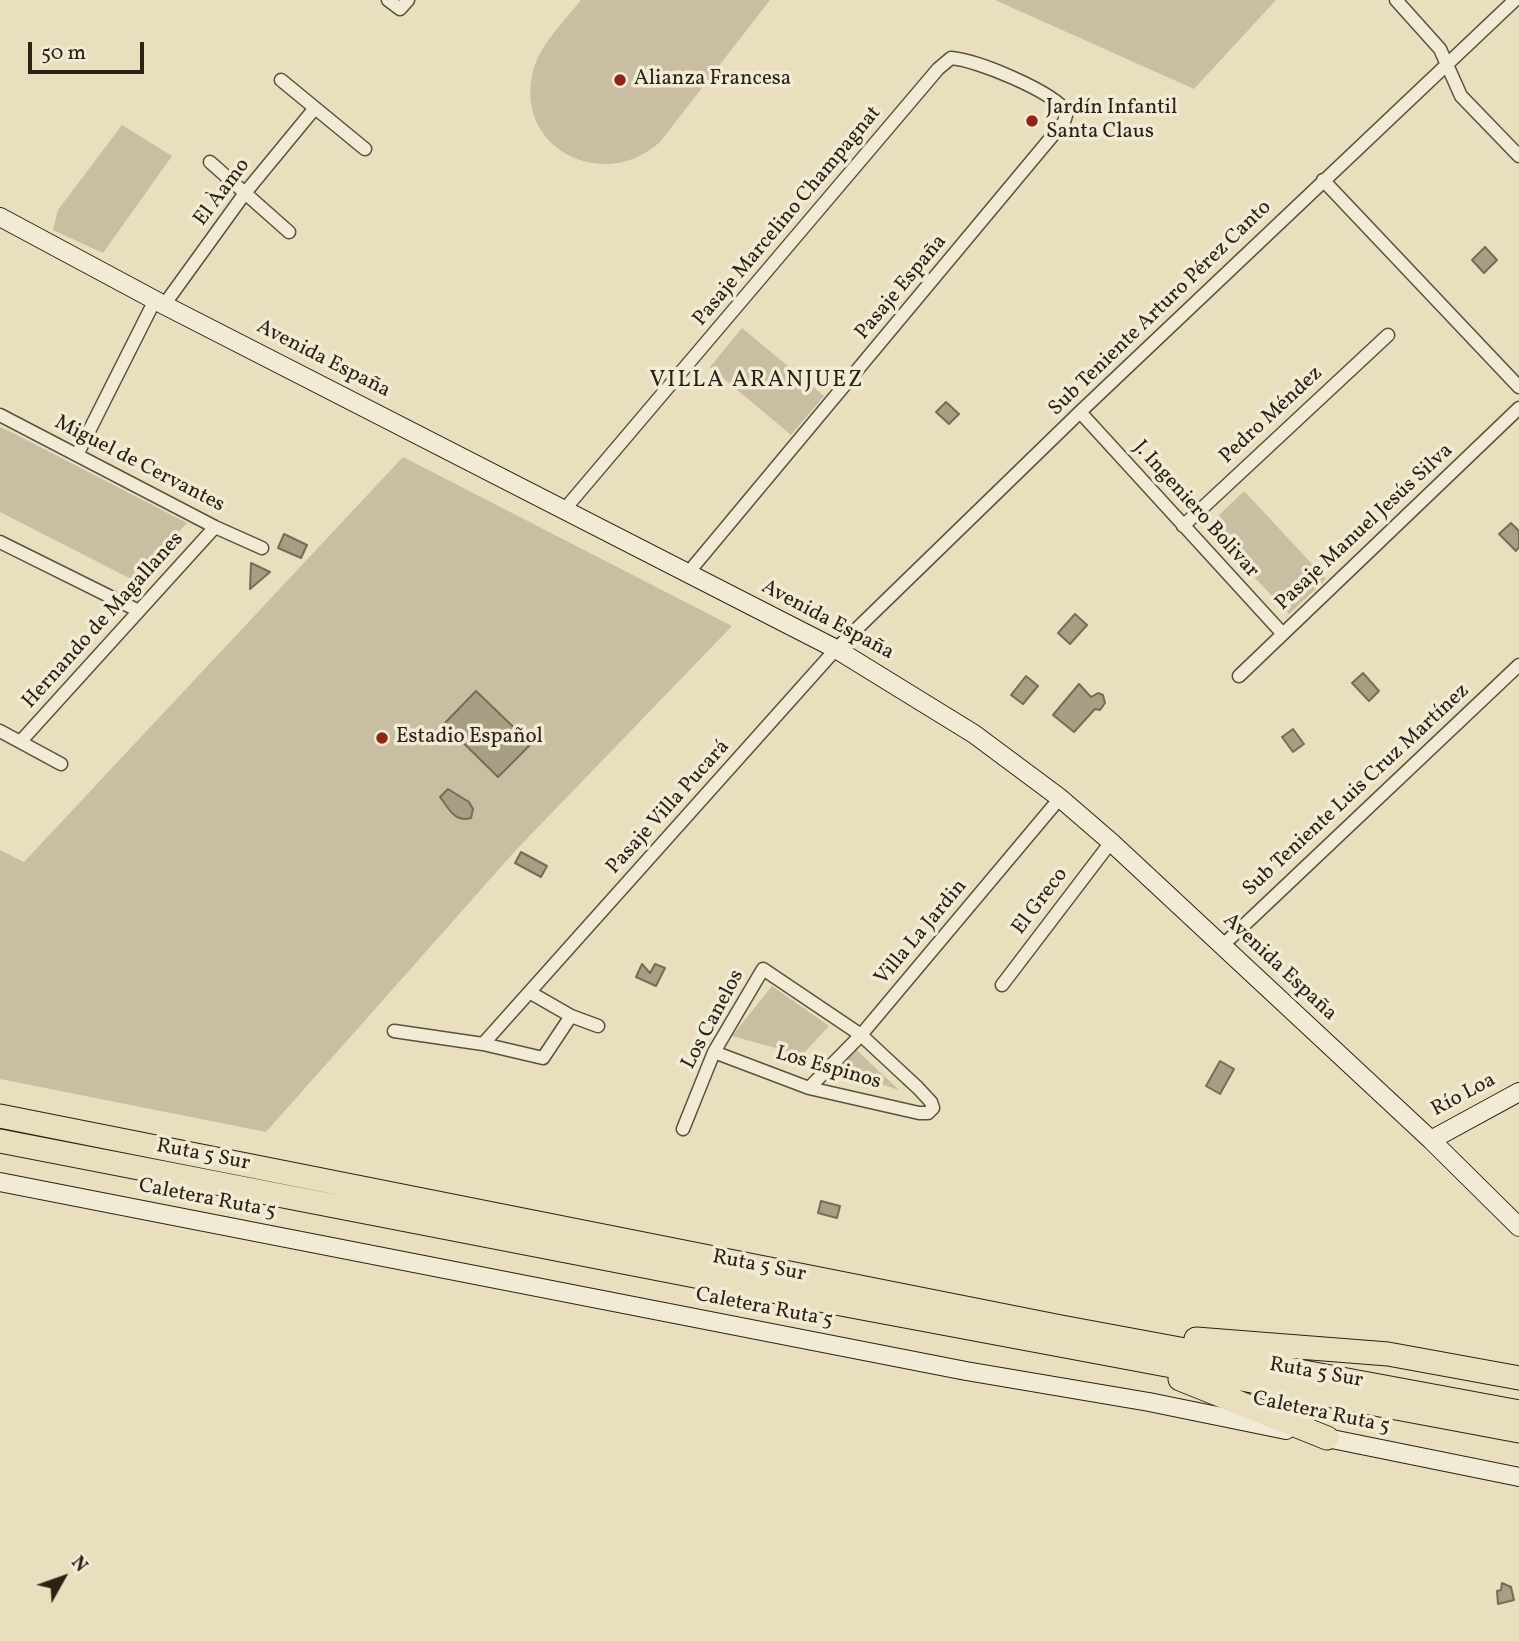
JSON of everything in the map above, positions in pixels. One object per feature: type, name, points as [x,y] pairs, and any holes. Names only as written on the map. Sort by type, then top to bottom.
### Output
[{"type":"highway","name":"Ruta 5 Sur","points":[[0,1116],[1061,1327],[1519,1412]]},
{"type":"highway","name":"Ruta 5 Sur","points":[[0,1141],[1073,1348],[1519,1431]]},
{"type":"highway","points":[[1061,1327],[1388,1354],[1519,1378]]},
{"type":"highway","points":[[1073,1348],[1187,1382],[1327,1438]]},
{"type":"main road","name":"Avenida España","points":[[0,217],[836,649],[974,734],[1060,798],[1111,842],[1431,1140],[1519,1227]]},
{"type":"main road","name":"Río Loa","points":[[1431,1140],[1519,1092]]},
{"type":"main road","name":"Caletera Ruta 5","points":[[0,1182],[966,1371],[1149,1402],[1519,1477]]},
{"type":"street","points":[[388,0],[404,5]]},
{"type":"street","points":[[1396,0],[1428,34],[1449,65],[1461,96],[1519,156]]},
{"type":"street","name":"Sub Teniente Arturo Pérez Canto","points":[[836,649],[1080,412],[1515,0]]},
{"type":"street","name":"Pasaje Marcelino Champagnat","points":[[564,510],[938,69],[951,58],[965,59],[1051,96],[1067,112],[1065,122]]},
{"type":"street","points":[[281,80],[365,149]]},
{"type":"street","name":"El Àamo","points":[[78,455],[160,302],[315,108]]},
{"type":"street","name":"Pasaje España","points":[[688,573],[1065,122]]},
{"type":"street","points":[[210,162],[289,232]]},
{"type":"street","points":[[1323,180],[1519,387]]},
{"type":"street","name":"Pedro Méndez","points":[[1183,526],[1388,335]]},
{"type":"street","name":"Pasaje Manuel Jesús Silva","points":[[1239,676],[1519,408]]},
{"type":"street","name":"J. Ingeniero Bolivar","points":[[1080,412],[1282,633]]},
{"type":"street","name":"Miguel de Cervantes","points":[[0,415],[215,527],[262,548]]},
{"type":"street","name":"Hernando de Magallanes","points":[[21,741],[215,527]]},
{"type":"street","points":[[0,542],[139,611]]},
{"type":"street","name":"Pasaje Villa Pucará","points":[[484,1044],[836,649]]},
{"type":"street","name":"Sub Teniente Luis Cruz Martínez","points":[[1222,946],[1519,665]]},
{"type":"street","points":[[0,731],[61,764]]},
{"type":"street","name":"Villa La Jardin","points":[[809,1088],[861,1035],[1060,798]]},
{"type":"street","name":"El Greco","points":[[1002,985],[1111,842]]},
{"type":"street","name":"Los Canelos","points":[[683,1129],[714,1052],[763,969],[861,1035]]},
{"type":"street","points":[[531,993],[571,1016],[598,1026]]},
{"type":"street","points":[[394,1031],[484,1044],[543,1058],[571,1016]]},
{"type":"street","name":"Los Espinos","points":[[714,1052],[809,1088],[919,1113],[933,1108],[918,1088],[861,1035]]},
{"type":"shaded area","name":"Alianza Francesa","points":[[581,0],[770,0],[660,142],[638,157],[615,163],[592,163],[570,156],[552,143],[538,125],[531,102],[532,76],[539,55]]},
{"type":"shaded area","points":[[995,0],[1276,0],[1194,89]]},
{"type":"shaded area","points":[[122,125],[172,156],[103,253],[53,230],[58,210]]},
{"type":"shaded area","points":[[1485,247],[1497,260],[1484,273],[1472,260]]},
{"type":"shaded area","points":[[742,328],[824,396],[791,435],[710,367]]},
{"type":"shaded area","points":[[946,402],[959,414],[949,424],[936,412]]},
{"type":"shaded area","points":[[0,427],[187,523],[135,581],[0,512]]},
{"type":"shaded area","name":"Estadio Español","points":[[403,457],[732,626],[516,850],[266,1132],[0,1079],[0,850],[24,862]]},
{"type":"shaded area","points":[[1244,491],[1326,579],[1289,614],[1207,527]]},
{"type":"shaded area","points":[[1511,523],[1519,531],[1519,547],[1516,551],[1499,534]]},
{"type":"shaded area","points":[[284,534],[307,545],[301,558],[278,548]]},
{"type":"shaded area","points":[[251,563],[270,572],[250,589]]},
{"type":"shaded area","points":[[1075,614],[1087,625],[1070,644],[1058,633]]},
{"type":"shaded area","points":[[1363,673],[1379,691],[1369,701],[1352,683]]},
{"type":"shaded area","points":[[1026,676],[1038,686],[1023,704],[1011,695]]},
{"type":"shaded area","points":[[1079,684],[1091,697],[1098,693],[1103,695],[1105,703],[1100,710],[1095,709],[1074,732],[1053,715]]},
{"type":"shaded area","points":[[476,691],[531,744],[498,777],[444,724]]},
{"type":"shaded area","points":[[1293,729],[1304,744],[1293,752],[1282,737]]},
{"type":"shaded area","points":[[448,789],[469,802],[473,809],[471,818],[461,819],[450,810],[440,797]]},
{"type":"shaded area","points":[[521,852],[547,866],[541,877],[515,863]]},
{"type":"shaded area","points":[[642,964],[650,973],[655,964],[665,968],[656,986],[636,977]]},
{"type":"shaded area","points":[[772,986],[829,1026],[802,1055],[732,1036]]},
{"type":"shaded area","points":[[848,1042],[899,1090],[825,1066]]},
{"type":"shaded area","points":[[1220,1061],[1234,1069],[1220,1094],[1206,1086]]},
{"type":"shaded area","points":[[821,1201],[840,1206],[837,1218],[818,1213]]},
{"type":"shaded area","points":[[1502,1583],[1511,1587],[1514,1600],[1498,1604],[1497,1591],[1501,1590]]},
{"type":"place","name":"Alianza Francesa","points":[[620,80]]},
{"type":"place","name":"Jardín Infantil Santa Claus","points":[[1032,121]]},
{"type":"place","name":"Estadio Español","points":[[382,738]]},
{"type":"district","name":"VILLA ARANJUEZ","points":[[757,382]]}]
